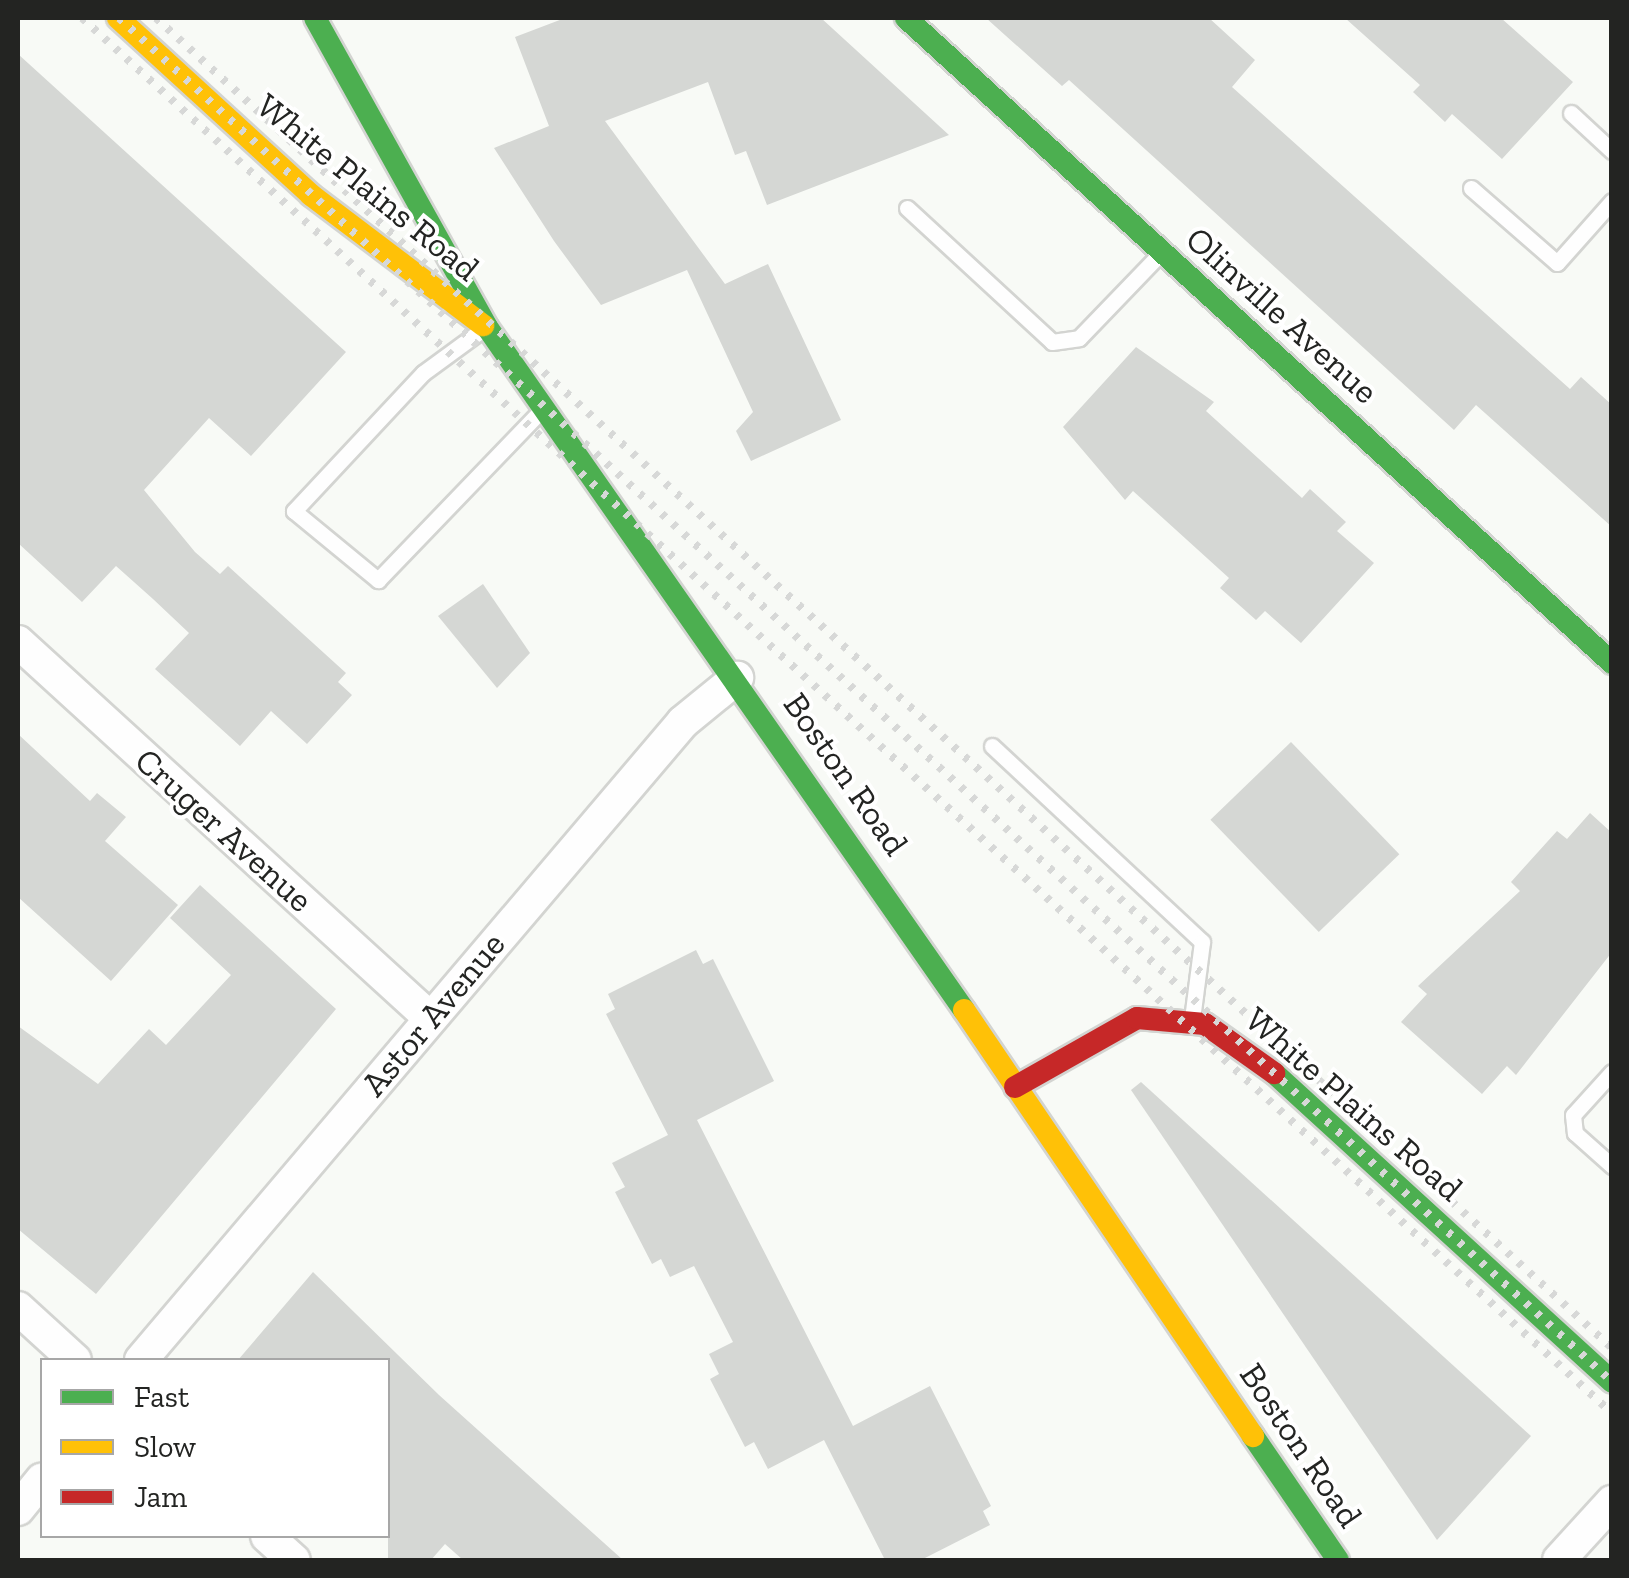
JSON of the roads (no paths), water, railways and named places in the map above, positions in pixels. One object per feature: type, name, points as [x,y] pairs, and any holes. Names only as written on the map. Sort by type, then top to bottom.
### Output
[{"type":"main road","name":"White Plains Road","points":[[118,18],[310,196],[487,327]]},
{"type":"main road","name":"Boston Road","points":[[315,18],[487,327],[736,678],[1338,1560]]},
{"type":"main road","name":"Olinville Avenue","points":[[906,18],[1612,663]]},
{"type":"main road","name":"White Plains Road","points":[[1015,1087],[1121,1024],[1192,1019],[1268,1067],[1612,1382]]},
{"type":"street","name":"Cruger Avenue","points":[[18,642],[430,1018]]},
{"type":"street","name":"Astor Avenue","points":[[144,1358],[682,722],[736,678]]},
{"type":"street","points":[[18,1308],[73,1358]]},
{"type":"street","points":[[18,1509],[40,1482]]},
{"type":"street","points":[[1559,1560],[1612,1502]]},
{"type":"street","points":[[269,1538],[294,1560]]},
{"type":"lane","points":[[1571,113],[1612,150]]},
{"type":"lane","points":[[1471,188],[1557,264],[1612,202]]},
{"type":"lane","points":[[907,208],[1052,342],[1078,338],[1162,252]]},
{"type":"lane","points":[[487,327],[423,373],[294,511],[378,580],[546,407]]},
{"type":"lane","points":[[992,746],[1202,942],[1192,1019]]},
{"type":"lane","points":[[1612,1072],[1573,1115],[1575,1133],[1612,1166]]},
{"type":"railway","points":[[82,18],[1612,1413]]},
{"type":"railway","points":[[119,18],[1612,1382]]},
{"type":"railway","points":[[156,18],[1612,1348]]}]
